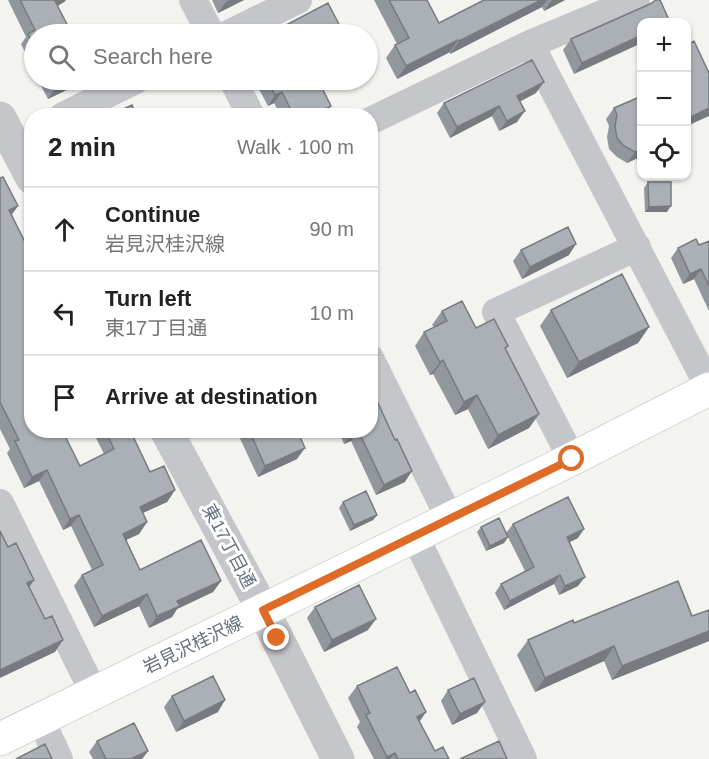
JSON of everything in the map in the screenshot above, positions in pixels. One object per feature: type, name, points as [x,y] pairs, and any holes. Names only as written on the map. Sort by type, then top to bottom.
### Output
[{"type":"main road","name":"岩見沢桂沢線","points":[[0,740],[572,459],[709,388]]},
{"type":"street","points":[[193,0],[206,24]]},
{"type":"street","points":[[249,24],[298,0]]},
{"type":"street","points":[[378,117],[530,44],[636,0]]},
{"type":"street","points":[[530,44],[709,388]]},
{"type":"street","points":[[79,108],[116,90]]},
{"type":"street","points":[[238,90],[247,108]]},
{"type":"street","points":[[11,134],[24,161]]},
{"type":"street","points":[[572,459],[496,312],[637,247]]},
{"type":"street","points":[[378,374],[450,519]]},
{"type":"street","name":"東17丁目通","points":[[170,438],[263,610],[338,759]]},
{"type":"street","points":[[0,503],[94,693]]},
{"type":"street","points":[[415,536],[523,759]]},
{"type":"street","points":[[41,720],[59,759]]},
{"type":"building","points":[[20,0],[57,0],[55,1],[67,24],[32,24]]},
{"type":"building","points":[[389,0],[427,0],[439,23],[484,0],[541,0],[406,66],[395,45],[409,38]]},
{"type":"building","points":[[660,0],[668,18],[637,18],[637,37],[582,63],[571,39]]},
{"type":"building","points":[[328,3],[339,24],[288,24]]},
{"type":"building","points":[[694,41],[709,73],[709,108],[691,117],[691,72],[691,43]]},
{"type":"building","points":[[532,60],[544,82],[517,96],[525,111],[507,121],[499,106],[457,127],[444,103]]},
{"type":"building","points":[[272,90],[323,90],[331,106],[327,108],[290,108],[282,92],[275,95]]},
{"type":"building","points":[[637,98],[637,151],[624,146],[617,138],[615,126],[617,115],[614,108]]},
{"type":"building","points":[[3,177],[18,206],[9,210],[24,240],[24,438],[66,438],[80,466],[114,449],[109,438],[134,438],[150,472],[164,466],[175,490],[140,507],[147,522],[123,534],[140,570],[201,540],[221,581],[177,601],[180,606],[157,616],[147,594],[102,616],[82,575],[103,565],[79,515],[70,519],[47,470],[32,477],[15,441],[19,440],[0,402],[0,178]]},
{"type":"building","points":[[648,182],[671,182],[671,206],[649,207]]},
{"type":"building","points":[[568,227],[576,244],[530,267],[521,250]]},
{"type":"building","points":[[696,239],[699,245],[709,241],[709,286],[701,269],[690,274],[678,248]]},
{"type":"building","points":[[622,274],[649,327],[579,362],[551,310]]},
{"type":"building","points":[[462,301],[476,328],[494,319],[508,346],[505,348],[539,414],[498,435],[477,395],[464,402],[443,360],[440,362],[424,332],[447,321],[442,311]]},
{"type":"building","points":[[378,403],[412,471],[384,485],[362,438],[378,438]]},
{"type":"building","points":[[253,438],[301,438],[305,448],[265,466]]},
{"type":"building","points":[[366,491],[377,515],[354,525],[343,502]]},
{"type":"building","points":[[568,497],[584,529],[567,537],[585,577],[565,586],[560,575],[510,601],[501,584],[534,567],[513,524]]},
{"type":"building","points":[[499,518],[508,537],[490,546],[481,527]]},
{"type":"building","points":[[0,531],[8,547],[16,543],[34,580],[27,583],[45,619],[52,616],[63,640],[0,670]]},
{"type":"building","points":[[678,581],[692,616],[709,610],[709,631],[622,666],[614,646],[545,678],[528,640],[573,620],[574,623]]},
{"type":"building","points":[[359,585],[376,619],[332,640],[315,607]]},
{"type":"building","points":[[397,667],[410,693],[415,690],[426,712],[417,717],[435,751],[443,747],[449,759],[398,759],[395,753],[387,757],[366,715],[370,713],[357,686]]},
{"type":"building","points":[[213,676],[225,700],[184,721],[172,696]]},
{"type":"building","points":[[474,678],[485,702],[460,714],[448,690]]},
{"type":"building","points":[[134,723],[148,751],[131,759],[106,759],[97,741]]},
{"type":"building","points":[[499,741],[507,759],[460,759]]},
{"type":"building","points":[[45,744],[52,759],[16,759]]},
{"type":"route","points":[[277,638],[263,610],[572,459]]}]
